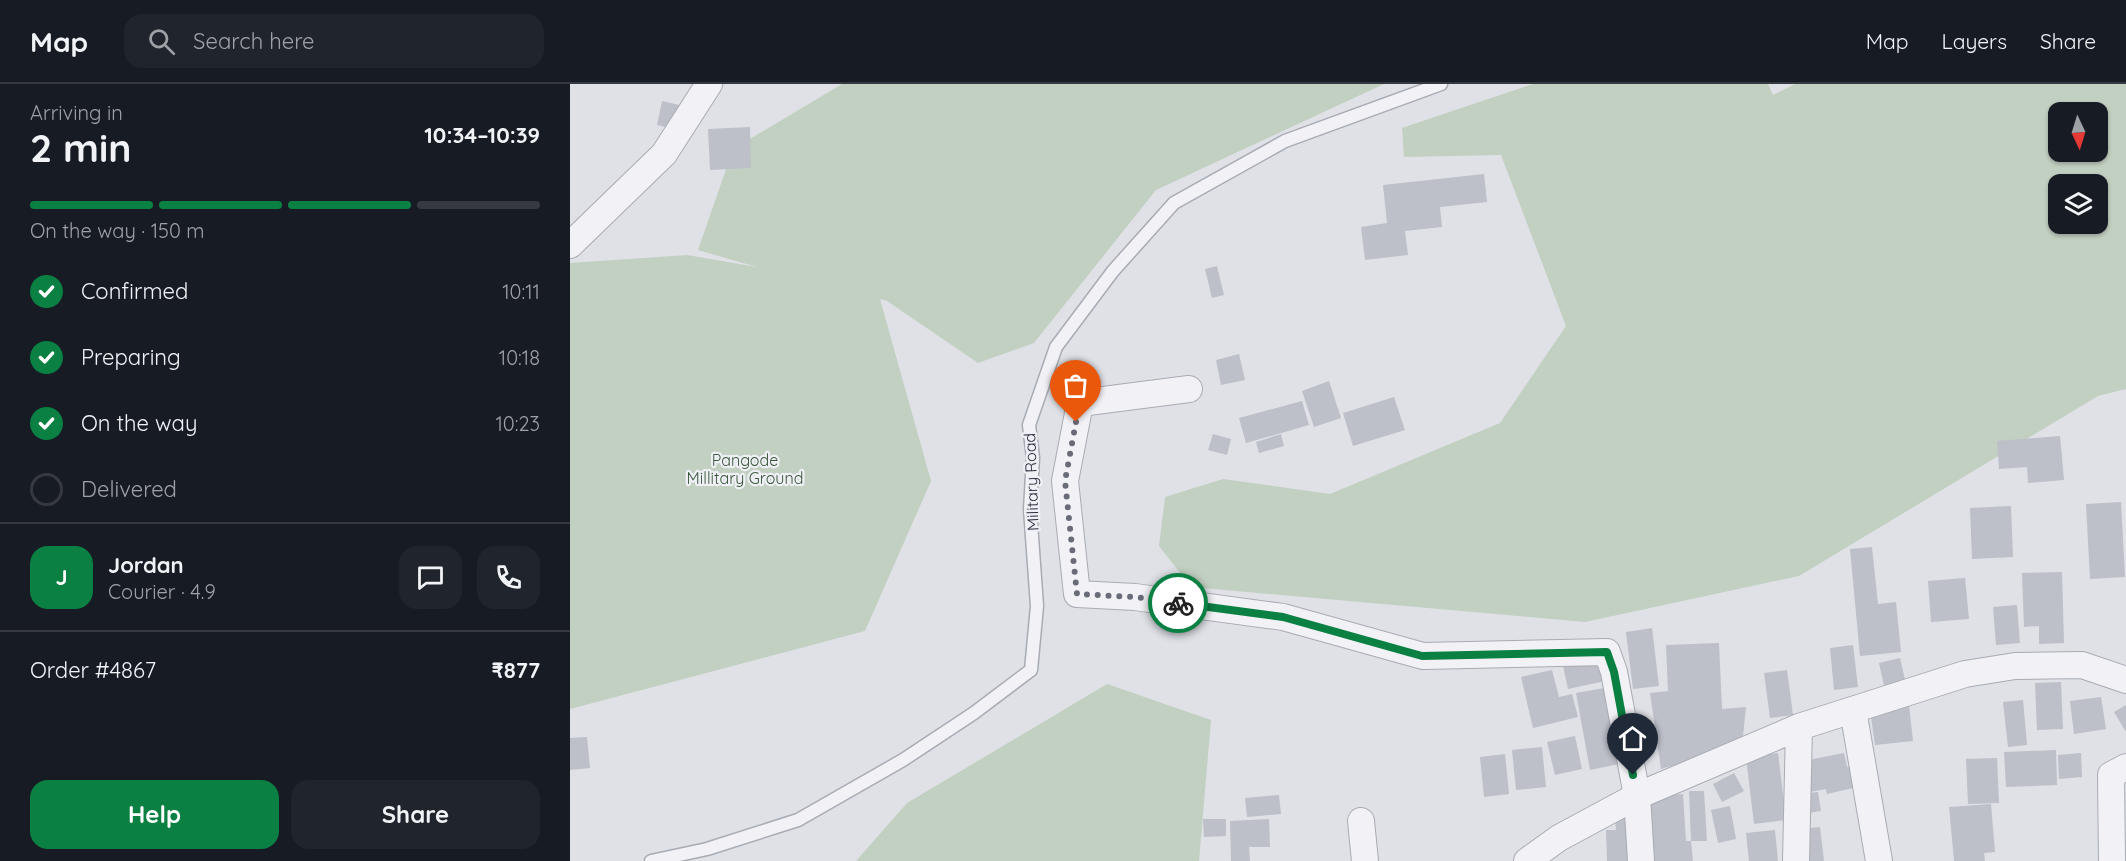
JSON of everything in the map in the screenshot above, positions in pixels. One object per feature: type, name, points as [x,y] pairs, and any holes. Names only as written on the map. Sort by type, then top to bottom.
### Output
[{"type":"street","points":[[570,245],[664,154],[709,84]]},
{"type":"street","points":[[1189,388],[1080,403],[1065,481],[1077,594],[1135,597],[1283,617],[1422,656],[1607,652],[1614,672],[1636,796],[1641,861]]},
{"type":"street","points":[[1527,861],[1559,838],[1636,796],[1799,727],[1965,674],[2015,666],[2082,665],[2126,680]]},
{"type":"street","points":[[1853,710],[1879,861]]},
{"type":"street","points":[[1796,861],[1799,727]]},
{"type":"street","points":[[2112,861],[2111,775],[2126,767]]},
{"type":"street","points":[[1361,821],[1365,861]]},
{"type":"lane","name":"Military Road","points":[[651,861],[707,849],[798,820],[903,760],[974,713],[1031,670],[1037,606],[1030,509],[1033,458],[1029,425],[1056,347],[1113,271],[1174,203],[1285,141],[1441,84]]},
{"type":"green space","name":"Pangode Millitary Ground","points":[[842,84],[1384,84],[1156,190],[1034,343],[978,363],[887,301],[880,299],[931,481],[865,631],[570,709],[570,263],[687,255],[757,267],[698,250],[733,149]]},
{"type":"green space","points":[[1533,84],[1768,84],[1773,95],[1795,84],[2126,84],[2126,389],[2098,396],[1799,576],[1585,622],[1191,587],[1159,546],[1165,497],[1223,479],[1330,494],[1500,423],[1566,326],[1501,155],[1404,157],[1402,128]]},
{"type":"green space","points":[[1107,684],[1211,720],[1199,861],[856,861],[907,803]]},
{"type":"building","points":[[662,101],[679,105],[674,129],[657,125]]},
{"type":"building","points":[[750,127],[751,168],[710,170],[708,129]]},
{"type":"building","points":[[1484,174],[1487,202],[1440,207],[1442,227],[1405,231],[1408,255],[1365,260],[1361,227],[1387,223],[1383,185]]},
{"type":"building","points":[[1217,266],[1224,295],[1212,298],[1205,269]]},
{"type":"building","points":[[1239,354],[1245,380],[1221,385],[1216,360]]},
{"type":"building","points":[[1329,381],[1341,418],[1314,427],[1302,391]]},
{"type":"building","points":[[1394,397],[1405,430],[1353,446],[1343,413]]},
{"type":"building","points":[[1302,401],[1309,425],[1246,443],[1239,418]]},
{"type":"building","points":[[1213,434],[1231,439],[1227,455],[1208,450]]},
{"type":"building","points":[[1281,434],[1284,446],[1259,453],[1256,442]]},
{"type":"building","points":[[2060,436],[2064,480],[2028,483],[2027,467],[1999,469],[1997,441]]},
{"type":"building","points":[[2121,502],[2125,577],[2090,579],[2086,504]]},
{"type":"building","points":[[2011,506],[2013,557],[1972,559],[1970,508]]},
{"type":"building","points":[[1872,547],[1878,604],[1896,602],[1901,652],[1860,656],[1850,549]]},
{"type":"building","points":[[2062,572],[2064,643],[2039,644],[2039,626],[2024,627],[2022,573]]},
{"type":"building","points":[[1965,578],[1969,619],[1931,622],[1928,581]]},
{"type":"building","points":[[2017,605],[2020,643],[1996,645],[1993,607]]},
{"type":"building","points":[[1652,628],[1659,686],[1633,689],[1626,632]]},
{"type":"building","points":[[1719,643],[1722,709],[1746,707],[1742,746],[1661,769],[1650,693],[1668,691],[1666,645]]},
{"type":"building","points":[[1853,645],[1858,687],[1834,690],[1830,648]]},
{"type":"building","points":[[1601,658],[1605,681],[1568,689],[1563,666]]},
{"type":"building","points":[[1900,658],[1906,684],[1885,690],[1879,663]]},
{"type":"building","points":[[1552,670],[1559,697],[1572,694],[1578,717],[1533,728],[1521,677]]},
{"type":"building","points":[[1787,670],[1793,715],[1770,718],[1764,673]]},
{"type":"building","points":[[2061,682],[2063,729],[2037,730],[2035,683]]},
{"type":"building","points":[[1610,687],[1624,763],[1590,770],[1576,693]]},
{"type":"building","points":[[2101,697],[2106,729],[2074,734],[2070,701]]},
{"type":"building","points":[[2023,700],[2027,745],[2008,747],[2003,702]]},
{"type":"building","points":[[1909,705],[1913,741],[1875,745],[1870,710]]},
{"type":"building","points":[[2126,705],[2126,732],[2114,712]]},
{"type":"building","points":[[1575,736],[1582,769],[1555,775],[1547,742]]},
{"type":"building","points":[[587,737],[590,768],[570,770],[570,738]]},
{"type":"building","points":[[1542,747],[1546,787],[1516,790],[1512,750]]},
{"type":"building","points":[[2056,750],[2057,785],[2006,787],[2004,752]]},
{"type":"building","points":[[1778,753],[1786,820],[1754,824],[1746,757]]},
{"type":"building","points":[[1844,753],[1847,767],[1858,765],[1862,786],[1827,794],[1826,789],[1810,792],[1803,761]]},
{"type":"building","points":[[2081,753],[2082,777],[2059,779],[2058,755]]},
{"type":"building","points":[[1505,754],[1509,794],[1484,797],[1480,757]]},
{"type":"building","points":[[1997,758],[1999,803],[1968,804],[1966,759]]},
{"type":"building","points":[[1734,773],[1744,791],[1722,802],[1713,784]]},
{"type":"building","points":[[1689,791],[1704,791],[1707,841],[1691,841]]},
{"type":"building","points":[[1818,792],[1821,811],[1801,814],[1799,794]]},
{"type":"building","points":[[1683,794],[1686,841],[1691,841],[1693,861],[1647,861],[1642,797]]},
{"type":"building","points":[[1279,795],[1281,814],[1247,817],[1245,798]]},
{"type":"building","points":[[1991,804],[1995,852],[1984,853],[1985,861],[1954,861],[1949,807]]},
{"type":"building","points":[[1730,806],[1736,839],[1718,843],[1711,810]]},
{"type":"building","points":[[1627,813],[1629,861],[1607,861],[1606,830],[1616,830],[1615,814]]},
{"type":"building","points":[[1203,819],[1226,819],[1226,836],[1204,837]]},
{"type":"building","points":[[1269,819],[1270,847],[1249,847],[1250,861],[1231,861],[1230,821]]},
{"type":"building","points":[[1820,827],[1824,861],[1796,861],[1793,830]]},
{"type":"building","points":[[1775,830],[1778,861],[1749,861],[1746,833]]},
{"type":"way so far","points":[[1076,422],[1065,481],[1077,594],[1135,597],[1178,603]]},
{"type":"route","points":[[1178,603],[1283,617],[1422,656],[1607,652],[1614,672],[1633,775]]}]
